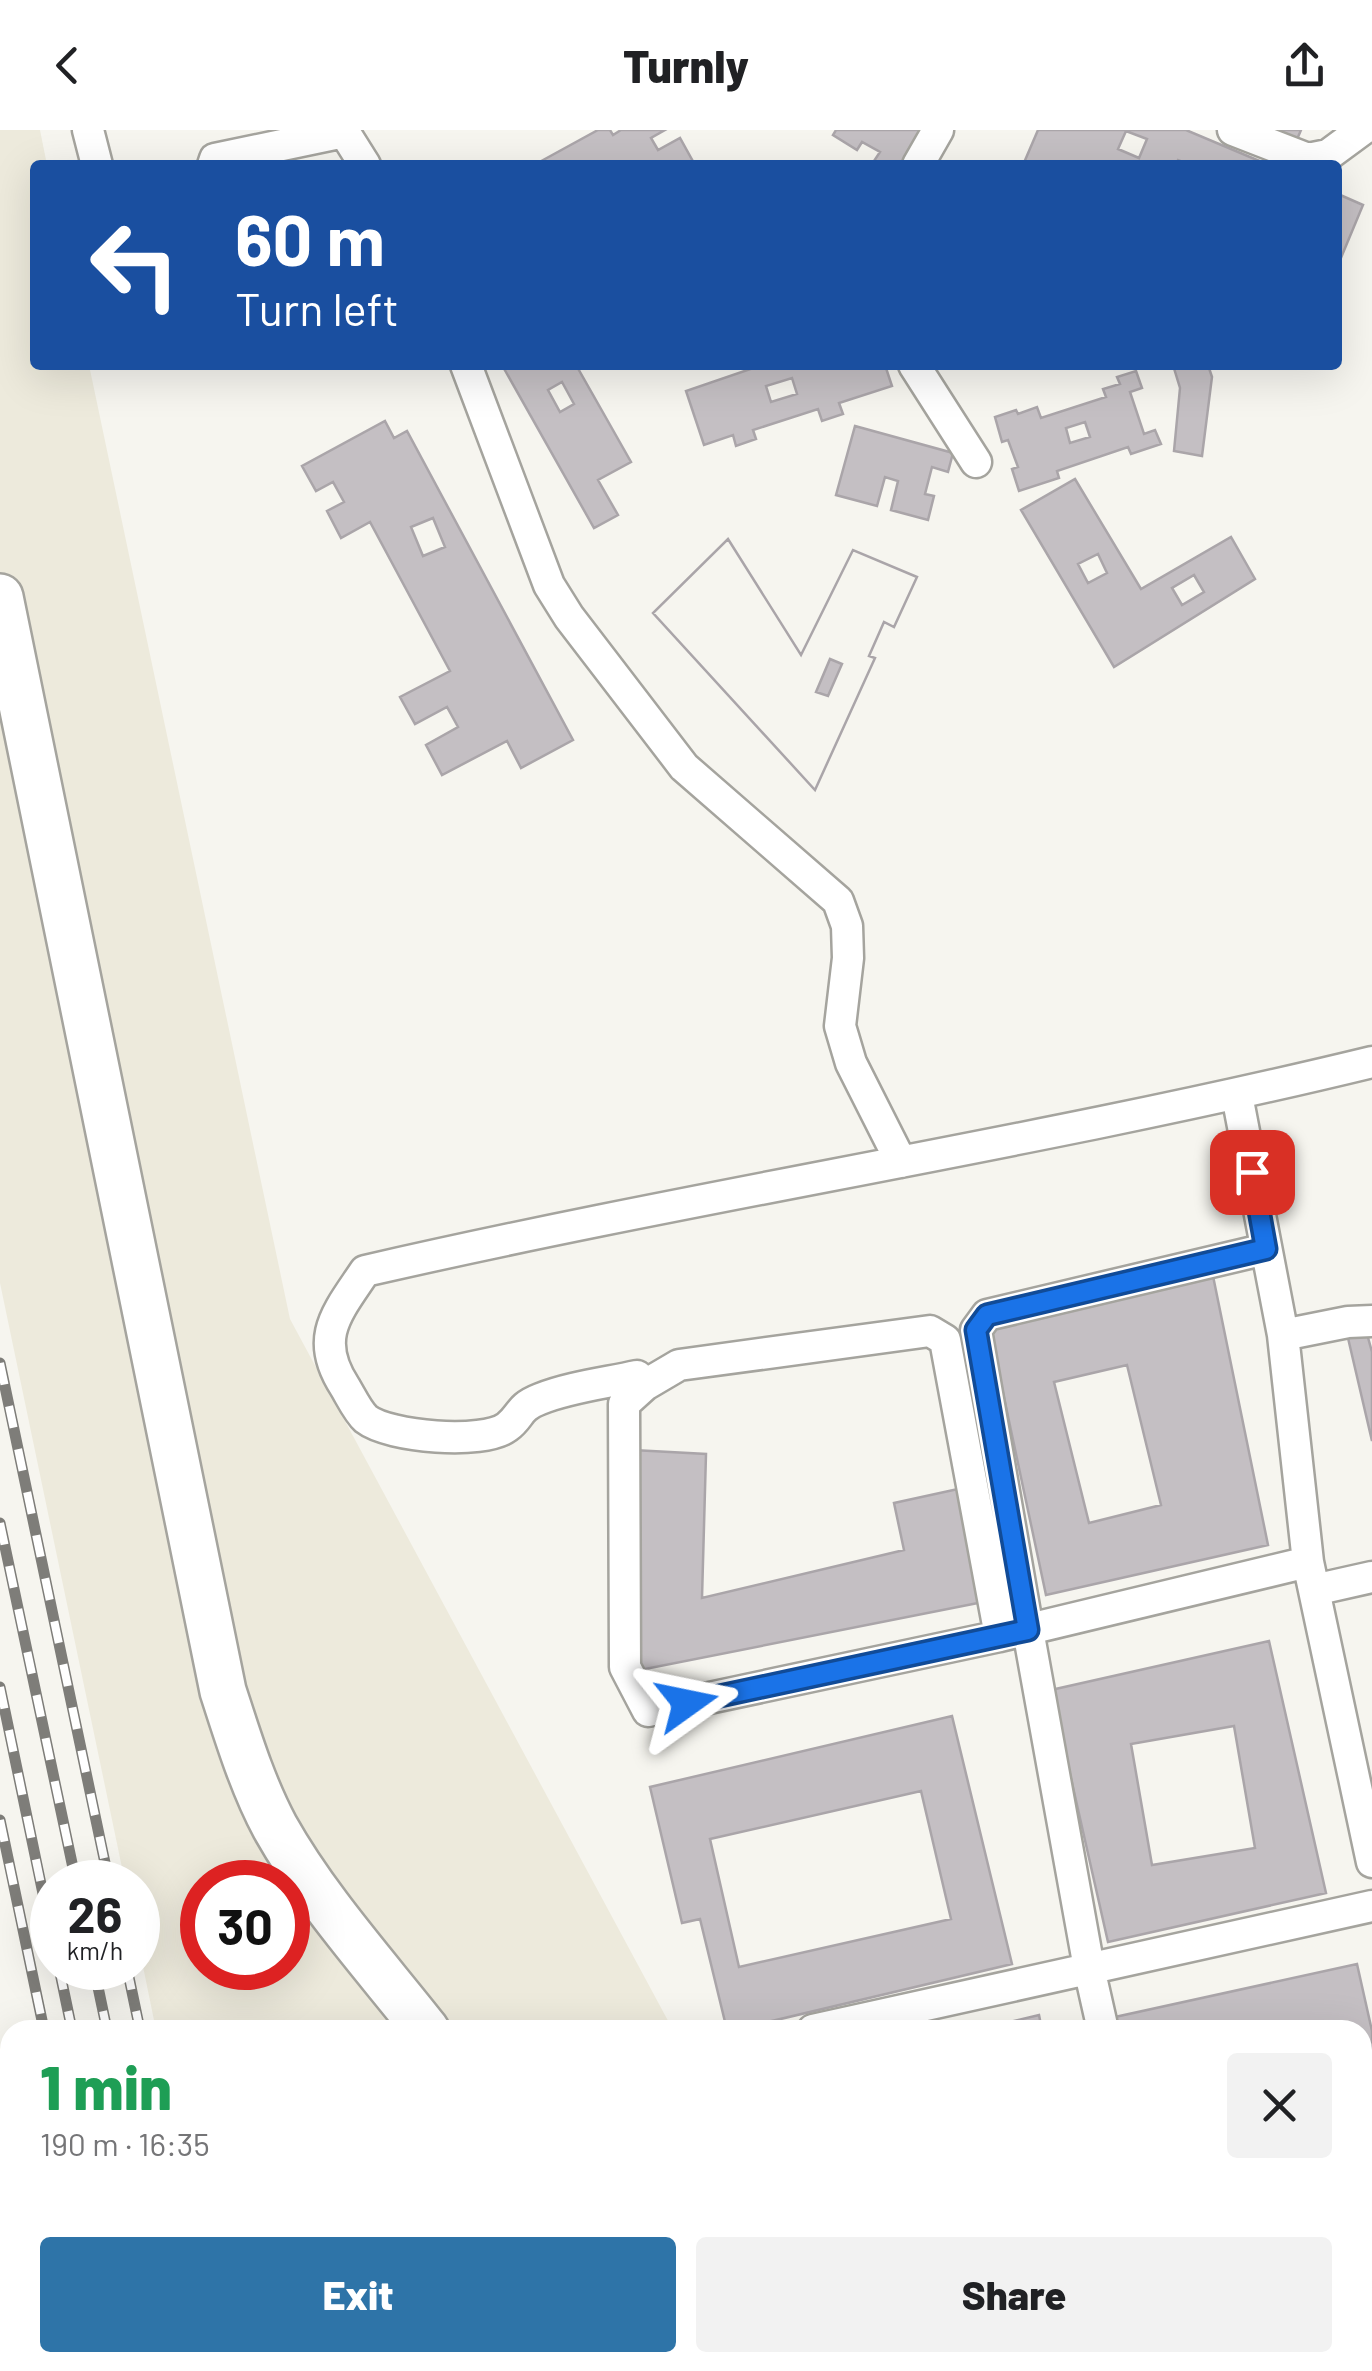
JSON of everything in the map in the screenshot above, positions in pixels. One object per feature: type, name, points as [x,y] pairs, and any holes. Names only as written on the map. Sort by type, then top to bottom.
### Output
[{"type":"street","points":[[88,130],[96,160]]},
{"type":"street","points":[[921,160],[938,130]]},
{"type":"street","points":[[1234,130],[1308,160],[1328,155],[1362,130]]},
{"type":"street","points":[[214,160],[343,131],[363,160]]},
{"type":"street","points":[[468,370],[549,586],[568,617],[684,767],[838,901],[847,926],[848,958],[840,1026],[851,1064],[901,1162]]},
{"type":"street","points":[[917,370],[976,462]]},
{"type":"street","points":[[0,597],[222,1691],[244,1757],[274,1824],[309,1882],[418,2020]]},
{"type":"street","points":[[637,1376],[544,1397],[522,1407],[507,1427],[489,1435],[414,1436],[366,1419],[333,1370],[332,1319],[364,1271],[489,1242],[1237,1095],[1372,1062]]},
{"type":"street","points":[[1237,1095],[1283,1336],[1311,1576],[1372,1862]]},
{"type":"street","points":[[1014,1633],[976,1330],[987,1315],[1266,1249]]},
{"type":"street","points":[[1283,1336],[1348,1322],[1372,1321]]},
{"type":"street","points":[[1101,2020],[1014,1633],[945,1340],[930,1331],[679,1365],[645,1385],[624,1404],[625,1667],[648,1711],[1014,1633],[1311,1576],[1372,1577]]},
{"type":"street","points":[[857,2020],[1372,1906]]},
{"type":"shaded area","points":[[0,130],[40,130],[46,160],[30,160],[30,370],[90,370],[290,1319],[668,2020],[154,2020],[148,1990],[160,1990],[160,1860],[120,1860],[0,1283]]},
{"type":"building","points":[[598,130],[610,130],[613,135],[621,130],[665,130],[651,138],[658,150],[680,138],[692,160],[543,160]]},
{"type":"building","points":[[836,130],[922,130],[906,160],[875,160],[880,152],[862,142],[857,150],[833,135]]},
{"type":"building","points":[[1038,130],[1186,130],[1257,160],[1025,160]],"holes":[[[1126,131],[1147,139],[1139,158],[1118,149]]]},
{"type":"building","points":[[1262,130],[1301,130],[1295,144]]},
{"type":"building","points":[[1342,196],[1363,205],[1342,255]]},
{"type":"building","points":[[505,370],[579,370],[631,462],[598,480],[618,515],[594,528]],"holes":[[[562,382],[574,404],[560,412],[548,390]]]},
{"type":"building","points":[[747,370],[887,370],[892,386],[839,403],[843,414],[822,421],[818,409],[753,430],[756,439],[736,446],[733,435],[704,445],[686,391]],"holes":[[[792,378],[797,394],[771,402],[766,386]]]},
{"type":"building","points":[[1175,370],[1210,370],[1202,456],[1174,451],[1180,388]]},
{"type":"building","points":[[1136,371],[1142,388],[1130,392],[1144,434],[1155,430],[1161,444],[1131,454],[1128,447],[1057,471],[1059,478],[1019,491],[1012,469],[1018,467],[1008,440],[1002,442],[995,417],[1037,407],[1041,418],[1106,397],[1103,389],[1120,384],[1117,377]],"holes":[[[1085,422],[1090,437],[1070,443],[1066,428]]]},
{"type":"building","points":[[385,421],[394,438],[407,431],[573,740],[521,768],[507,741],[442,775],[426,745],[458,727],[447,707],[415,724],[400,697],[450,671],[370,522],[341,538],[327,511],[344,502],[333,482],[316,491],[302,466]],"holes":[[[433,518],[445,547],[423,556],[411,527]]]},
{"type":"building","points":[[855,426],[953,453],[948,472],[932,467],[925,494],[934,496],[928,520],[891,510],[898,481],[885,477],[877,506],[836,495]]},
{"type":"building","points":[[1075,479],[1141,589],[1231,537],[1255,579],[1114,667],[1021,510]],"holes":[[[1098,554],[1107,573],[1088,583],[1078,564]],[[1194,575],[1204,592],[1182,605],[1172,588]]]},
{"type":"building","points":[[728,539],[801,655],[853,550],[917,577],[894,627],[884,622],[869,656],[875,658],[815,790],[653,613]],"holes":[[[830,659],[842,664],[828,696],[816,692]]]},
{"type":"building","points":[[728,539],[801,655],[853,550],[917,577],[894,627],[884,622],[869,656],[875,658],[815,790],[653,613]]},
{"type":"building","points":[[1213,1276],[1268,1545],[1046,1595],[989,1327]],"holes":[[[1127,1365],[1161,1505],[1089,1523],[1054,1382]]]},
{"type":"building","points":[[1367,1334],[1372,1352],[1372,1441],[1348,1338]]},
{"type":"building","points":[[633,1450],[706,1454],[702,1598],[904,1550],[894,1503],[958,1489],[983,1602],[635,1671]]},
{"type":"building","points":[[1269,1641],[1326,1893],[1108,1942],[1051,1690]],"holes":[[[1234,1726],[1255,1848],[1152,1865],[1131,1744]]]},
{"type":"building","points":[[952,1716],[1012,1964],[776,2020],[725,2020],[700,1919],[682,1923],[650,1787]],"holes":[[[921,1791],[951,1919],[739,1967],[710,1839]]]},
{"type":"building","points":[[1357,1964],[1370,2020],[1116,2020],[1115,2017]]},
{"type":"railway","points":[[0,1363],[104,1860]]},
{"type":"railway","points":[[0,1523],[71,1860]]},
{"type":"railway","points":[[0,1687],[36,1860]]},
{"type":"railway","points":[[0,1820],[42,2020]]},
{"type":"railway","points":[[64,1990],[70,2020]]},
{"type":"railway","points":[[99,1990],[105,2020]]},
{"type":"railway","points":[[132,1990],[138,2020]]},
{"type":"route","points":[[687,1703],[1028,1630],[976,1330],[987,1315],[1266,1249],[1252,1172]]}]
